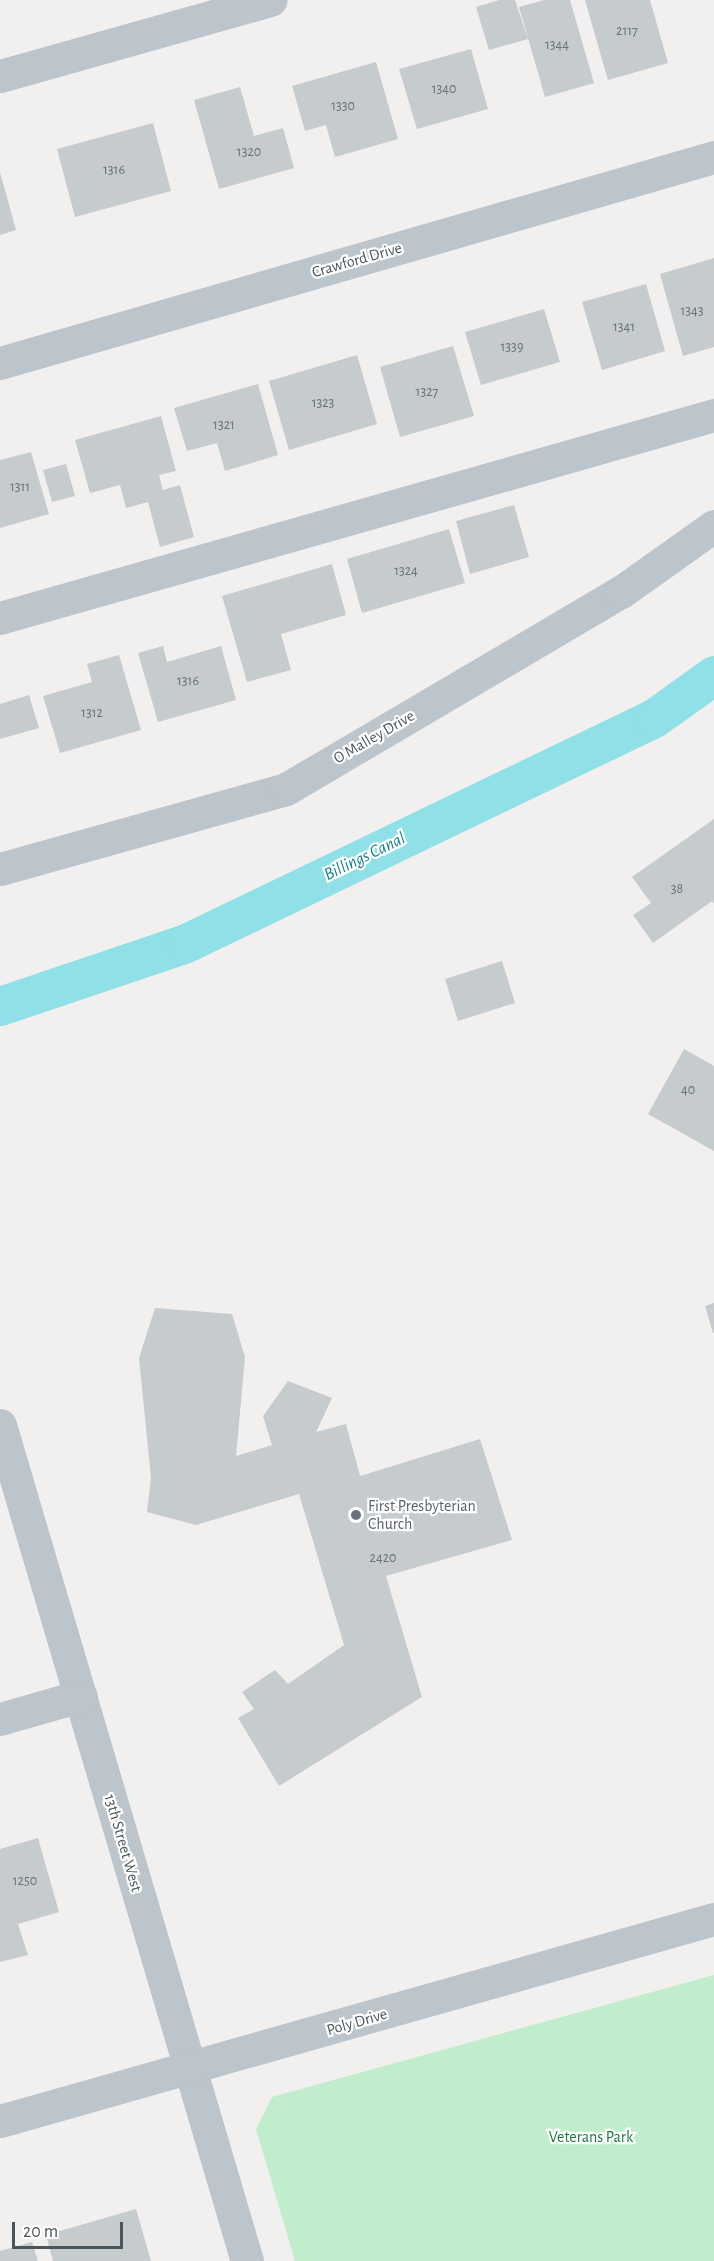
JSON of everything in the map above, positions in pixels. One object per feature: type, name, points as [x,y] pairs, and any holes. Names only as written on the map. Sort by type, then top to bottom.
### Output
[{"type":"street","points":[[0,76],[271,0]]},
{"type":"street","name":"Crawford Drive","points":[[0,363],[714,157]]},
{"type":"street","points":[[0,618],[714,415]]},
{"type":"street","name":"O Malley Drive","points":[[0,869],[286,789],[621,592],[714,526]]},
{"type":"street","name":"13th Street West","points":[[0,1425],[81,1696],[188,2070],[247,2261]]},
{"type":"street","points":[[0,1719],[81,1696]]},
{"type":"street","name":"Poly Drive","points":[[0,2121],[188,2070],[714,1919]]},
{"type":"green space","name":"Veterans Park","points":[[714,1975],[714,2261],[295,2261],[256,2129],[272,2097]]},
{"type":"building","points":[[499,0],[515,0],[528,39],[489,50],[476,7]]},
{"type":"building","points":[[544,0],[570,0],[594,83],[545,97],[519,7]]},
{"type":"building","points":[[585,0],[650,0],[668,63],[608,80]]},
{"type":"building","points":[[471,49],[488,109],[417,129],[399,69]]},
{"type":"building","points":[[376,62],[398,139],[335,157],[326,125],[305,131],[292,86]]},
{"type":"building","points":[[240,87],[254,136],[283,128],[294,168],[219,189],[194,100]]},
{"type":"building","points":[[153,123],[171,191],[75,217],[57,149]]},
{"type":"building","points":[[0,172],[16,230],[0,235]]},
{"type":"building","points":[[714,258],[714,347],[683,356],[660,274]]},
{"type":"building","points":[[646,284],[665,351],[602,370],[582,302]]},
{"type":"building","points":[[544,309],[560,362],[481,385],[465,332]]},
{"type":"building","points":[[453,346],[474,416],[400,437],[380,367]]},
{"type":"building","points":[[357,355],[377,424],[289,450],[269,381]]},
{"type":"building","points":[[258,384],[278,455],[225,471],[217,443],[187,451],[174,408]]},
{"type":"building","points":[[161,416],[176,471],[159,475],[163,490],[180,485],[194,537],[160,547],[148,502],[126,508],[120,485],[90,493],[75,440]]},
{"type":"building","points":[[31,452],[49,514],[0,528],[0,460]]},
{"type":"building","points":[[66,464],[75,496],[52,502],[43,470]]},
{"type":"building","points":[[514,505],[529,557],[470,574],[456,521]]},
{"type":"building","points":[[449,529],[465,583],[362,613],[347,559]]},
{"type":"building","points":[[332,564],[346,615],[281,634],[291,670],[247,682],[222,596]]},
{"type":"building","points":[[163,646],[167,662],[221,646],[236,700],[158,722],[138,653]]},
{"type":"building","points":[[119,655],[141,730],[60,753],[43,696],[92,682],[87,664]]},
{"type":"building","points":[[29,695],[39,728],[0,739],[0,704]]},
{"type":"building","points":[[714,819],[714,904],[712,901],[653,943],[633,915],[651,903],[632,877]]},
{"type":"building","points":[[502,961],[515,1003],[458,1021],[445,979]]},
{"type":"building","points":[[684,1049],[714,1066],[714,1151],[648,1114]]},
{"type":"building","points":[[714,1303],[714,1333],[713,1333],[705,1306]]},
{"type":"building","points":[[155,1308],[232,1314],[245,1357],[236,1456],[272,1445],[263,1416],[288,1381],[332,1398],[316,1432],[346,1424],[360,1476],[480,1439],[512,1540],[386,1576],[422,1697],[279,1786],[238,1718],[254,1709],[242,1692],[275,1670],[288,1684],[344,1645],[299,1494],[196,1525],[147,1512],[151,1478],[139,1358]]},
{"type":"building","points":[[38,1838],[59,1912],[18,1924],[28,1955],[0,1962],[0,1849]]},
{"type":"building","points":[[136,2209],[151,2261],[53,2261],[46,2235]]},
{"type":"building","points":[[32,2242],[38,2261],[0,2261],[0,2251]]},
{"type":"waterway","name":"Billings Canal","points":[[0,1006],[186,943],[654,718],[714,675]]},
{"type":"place","name":"First Presbyterian Church","points":[[356,1515]]}]
